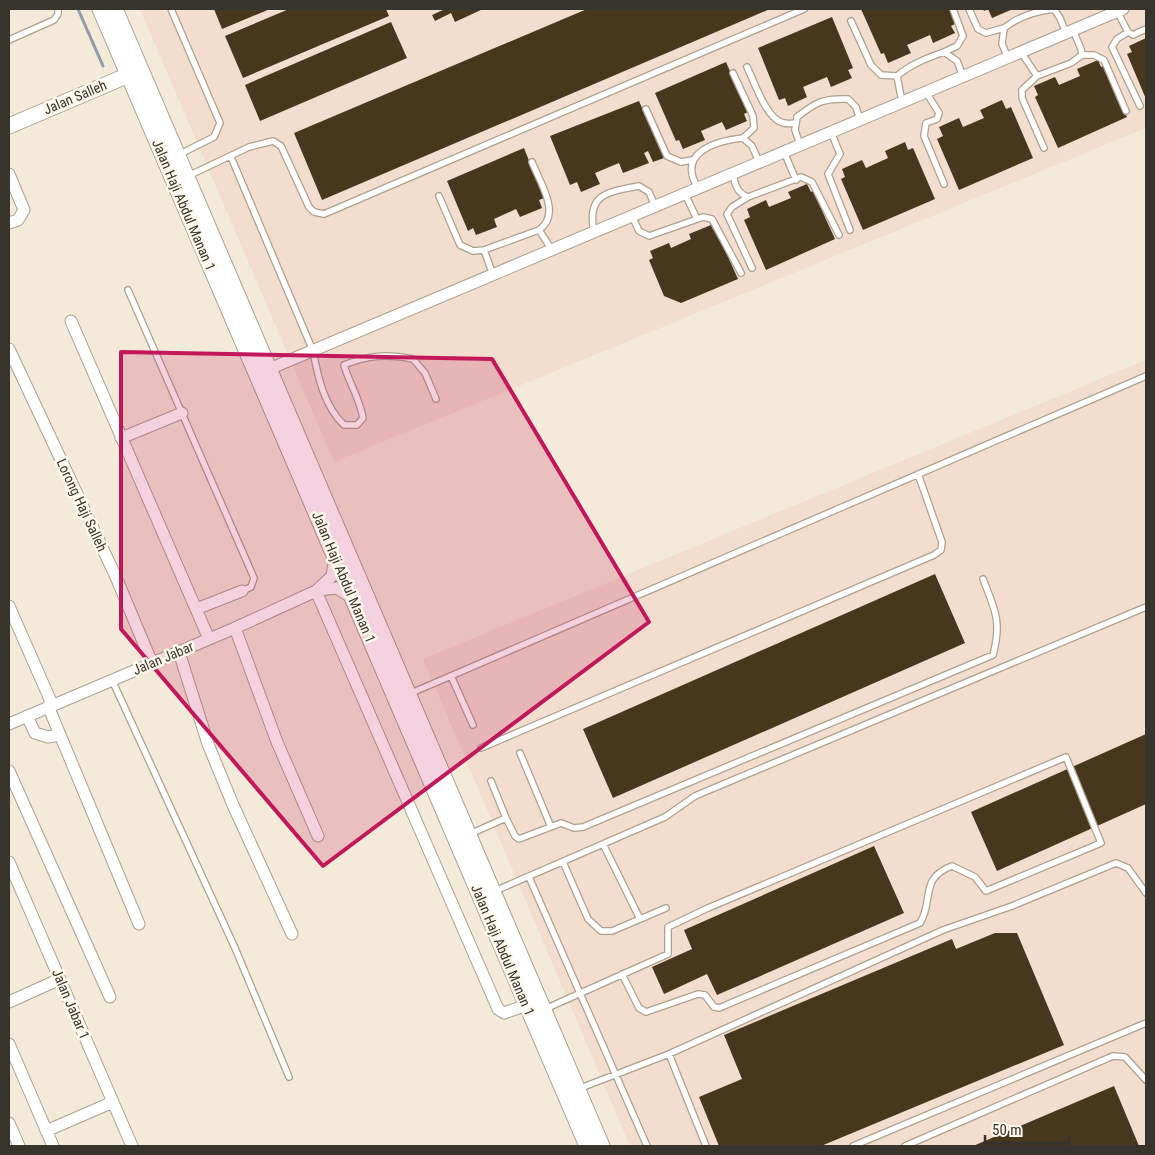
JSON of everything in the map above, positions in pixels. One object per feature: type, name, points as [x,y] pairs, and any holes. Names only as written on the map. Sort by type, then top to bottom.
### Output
[{"type":"street","name":"Jalan Haji Abdul Manan 1","points":[[100,9],[114,42],[135,72],[178,154],[602,1146]]},
{"type":"street","name":"Jalan Haji Abdul Manan 1","points":[[115,9],[135,72],[145,114],[354,599],[519,1008],[587,1146]]},
{"type":"street","points":[[269,369],[1008,58],[1114,11]]},
{"type":"street","points":[[93,89],[113,70],[116,64],[114,42]]},
{"type":"street","name":"Jalan Salleh","points":[[9,126],[135,72]]},
{"type":"street","points":[[93,89],[119,89],[130,96],[145,114]]},
{"type":"street","points":[[9,174],[24,210],[18,220],[9,222]]},
{"type":"street","points":[[71,321],[209,640]]},
{"type":"street","name":"Lorong Haji Salleh","points":[[9,349],[116,577],[152,663]]},
{"type":"street","points":[[122,438],[182,413]]},
{"type":"street","points":[[316,591],[332,576],[335,566],[334,555]]},
{"type":"street","points":[[316,591],[337,588],[354,599]]},
{"type":"street","points":[[196,609],[242,591]]},
{"type":"street","points":[[316,591],[498,1009],[504,1013],[519,1008]]},
{"type":"street","name":"Jalan Jabar","points":[[9,724],[50,705],[209,640],[316,591]]},
{"type":"street","points":[[9,606],[35,661],[60,735],[139,924]]},
{"type":"street","points":[[235,628],[277,742],[318,836]]},
{"type":"street","points":[[179,652],[208,744],[292,934]]},
{"type":"street","points":[[27,716],[35,733],[48,737],[60,735]]},
{"type":"street","points":[[9,771],[110,997]]},
{"type":"street","name":"Jalan Jabar 1","points":[[9,862],[132,1146]]},
{"type":"street","points":[[9,1002],[60,979]]},
{"type":"street","points":[[9,1044],[52,1146]]},
{"type":"street","points":[[46,1131],[113,1102]]},
{"type":"street","points":[[9,1122],[19,1146]]},
{"type":"lane","points":[[9,40],[54,20],[58,14],[58,9]]},
{"type":"lane","points":[[171,9],[220,123],[214,137],[178,154]]},
{"type":"lane","points":[[187,177],[249,147],[273,141],[281,146],[309,207],[314,212],[324,214],[804,9]]},
{"type":"lane","points":[[851,21],[871,65],[881,75],[897,76],[907,67],[958,46],[963,36],[954,9]]},
{"type":"lane","points":[[969,9],[978,29],[986,33],[1004,28],[1023,17],[1040,11],[1054,9],[1082,49],[1082,54]]},
{"type":"lane","points":[[1114,11],[1132,35],[1146,29]]},
{"type":"lane","points":[[1004,28],[1002,44],[1008,58]]},
{"type":"lane","points":[[1128,32],[1117,39],[1112,47],[1140,106]]},
{"type":"lane","points":[[944,52],[957,61],[963,76]]},
{"type":"lane","points":[[1021,52],[1037,76]]},
{"type":"lane","points":[[1044,148],[1022,98],[1022,90],[1037,76],[1071,63],[1082,54],[1094,55],[1104,60],[1126,111]]},
{"type":"lane","points":[[747,66],[762,101],[772,116],[782,124],[796,123]]},
{"type":"lane","points":[[698,188],[692,178],[692,160],[696,154],[730,140],[744,138],[754,128],[753,116],[733,73]]},
{"type":"lane","points":[[897,76],[902,102]]},
{"type":"lane","points":[[926,92],[939,113],[937,119],[926,124],[924,136],[944,184]]},
{"type":"lane","points":[[800,145],[795,130],[797,117],[814,103],[830,98],[848,98],[856,107],[860,120]]},
{"type":"lane","points":[[646,109],[667,156],[681,162],[692,160]]},
{"type":"lane","points":[[831,132],[840,154],[828,174],[850,230]]},
{"type":"lane","points":[[744,138],[752,146],[759,162]]},
{"type":"lane","points":[[784,152],[796,180]]},
{"type":"lane","points":[[231,157],[313,351],[318,380],[336,417],[344,425],[357,425],[363,418],[362,408],[344,365],[360,358],[380,354],[413,359],[425,373],[436,398]]},
{"type":"lane","points":[[439,196],[460,245],[473,251],[484,250],[539,230],[547,224],[551,214],[532,162]]},
{"type":"lane","points":[[732,174],[741,194],[748,197]]},
{"type":"lane","points":[[752,268],[727,214],[732,207],[748,197],[802,177],[812,182],[839,235]]},
{"type":"lane","points":[[594,232],[591,211],[595,203],[606,195],[639,186],[649,192],[655,206]]},
{"type":"lane","points":[[685,194],[697,219]]},
{"type":"lane","points":[[632,216],[639,231],[649,236],[697,219],[712,219],[741,273]]},
{"type":"lane","points":[[539,230],[552,250]]},
{"type":"lane","points":[[484,250],[493,275]]},
{"type":"lane","points":[[128,290],[254,578],[251,586],[242,591]]},
{"type":"lane","points":[[408,694],[1146,376]]},
{"type":"lane","points":[[481,748],[934,555],[941,550],[942,542],[918,474]]},
{"type":"lane","points":[[491,781],[506,818],[515,836],[519,839],[563,823],[574,828],[583,827],[993,655],[998,634],[996,615],[983,579]]},
{"type":"lane","points":[[493,892],[665,817],[695,796],[1146,607]]},
{"type":"lane","points":[[451,676],[473,726]]},
{"type":"lane","points":[[112,680],[227,930],[290,1076]]},
{"type":"lane","points":[[520,753],[551,827]]},
{"type":"lane","points":[[543,1010],[622,974],[668,954],[668,928],[708,908],[1066,757],[1102,843],[986,891],[975,877],[952,866],[939,871],[928,889],[924,916],[920,922],[719,1008],[714,1007],[705,995],[698,994],[646,1012],[639,1008],[622,974]]},
{"type":"lane","points":[[468,834],[506,818]]},
{"type":"lane","points":[[603,844],[640,919]]},
{"type":"lane","points":[[562,862],[588,919],[601,931],[612,931],[666,908]]},
{"type":"lane","points":[[577,1089],[669,1054],[944,930],[1012,906],[1116,863],[1128,868],[1146,893]]},
{"type":"lane","points":[[529,877],[646,1146]]},
{"type":"lane","points":[[853,1146],[1146,1024]]},
{"type":"lane","points":[[669,1054],[706,1146]]},
{"type":"lane","points":[[905,1146],[1113,1056],[1125,1057],[1146,1080]]},
{"type":"highlighted area","points":[[121,352],[492,359],[649,622],[323,866],[121,629]]},
{"type":"shaded area","points":[[140,9],[1146,9],[1146,128],[334,462]]},
{"type":"shaded area","points":[[1146,360],[1146,1146],[630,1146],[423,659]]},
{"type":"building","points":[[214,9],[270,9],[222,29]]},
{"type":"building","points":[[289,9],[386,9],[389,16],[243,78],[225,36]]},
{"type":"building","points":[[445,9],[483,9],[455,22],[451,13],[435,21],[432,15]]},
{"type":"building","points":[[587,9],[770,9],[322,200],[294,133]]},
{"type":"building","points":[[861,9],[949,9],[955,24],[951,26],[955,33],[933,43],[930,35],[907,45],[911,53],[888,63],[884,53],[881,54]]},
{"type":"building","points":[[988,9],[1013,9],[992,18]]},
{"type":"building","points":[[832,17],[853,68],[848,70],[852,78],[831,87],[827,77],[803,87],[807,97],[788,106],[785,98],[779,100],[758,48]]},
{"type":"building","points":[[391,22],[407,58],[260,121],[245,85]]},
{"type":"building","points":[[1146,38],[1146,99],[1127,54],[1132,52],[1129,46]]},
{"type":"building","points":[[1098,60],[1101,67],[1104,66],[1127,117],[1058,148],[1035,97],[1038,95],[1034,86],[1055,77],[1059,85],[1080,76],[1077,69]]},
{"type":"building","points":[[726,62],[748,112],[744,114],[747,121],[726,130],[722,122],[701,131],[705,140],[683,149],[679,140],[676,141],[655,93]]},
{"type":"building","points":[[1002,100],[1006,109],[1011,107],[1033,158],[959,190],[937,139],[943,136],[939,127],[959,118],[963,127],[984,118],[980,110]]},
{"type":"building","points":[[639,101],[664,158],[653,162],[648,151],[644,153],[649,163],[623,173],[619,163],[595,173],[600,184],[581,192],[577,182],[570,185],[550,136]]},
{"type":"building","points":[[905,142],[908,150],[913,148],[935,199],[863,230],[841,179],[845,177],[842,169],[862,160],[866,168],[888,158],[885,151]]},
{"type":"building","points":[[524,148],[544,198],[539,200],[542,208],[520,217],[516,209],[494,219],[497,227],[476,235],[473,228],[468,231],[447,181]]},
{"type":"building","points":[[807,184],[811,192],[813,191],[835,239],[766,270],[744,220],[750,217],[747,209],[766,200],[769,207],[791,198],[788,192]]},
{"type":"building","points":[[711,225],[714,231],[716,230],[738,279],[681,303],[664,296],[649,260],[653,258],[650,251],[669,243],[671,248],[691,239],[689,234]]},
{"type":"building","points":[[935,574],[965,643],[613,798],[583,729]]},
{"type":"building","points":[[1146,734],[1146,804],[997,871],[971,812]]},
{"type":"building","points":[[874,846],[904,913],[717,995],[707,974],[664,994],[652,967],[692,949],[684,930]]},
{"type":"building","points":[[995,933],[1017,933],[1064,1045],[821,1146],[719,1146],[699,1097],[742,1079],[724,1035],[952,939],[956,949]]},
{"type":"building","points":[[1114,1086],[1139,1146],[973,1146]]},
{"type":"waterway","points":[[78,9],[103,66]]}]
